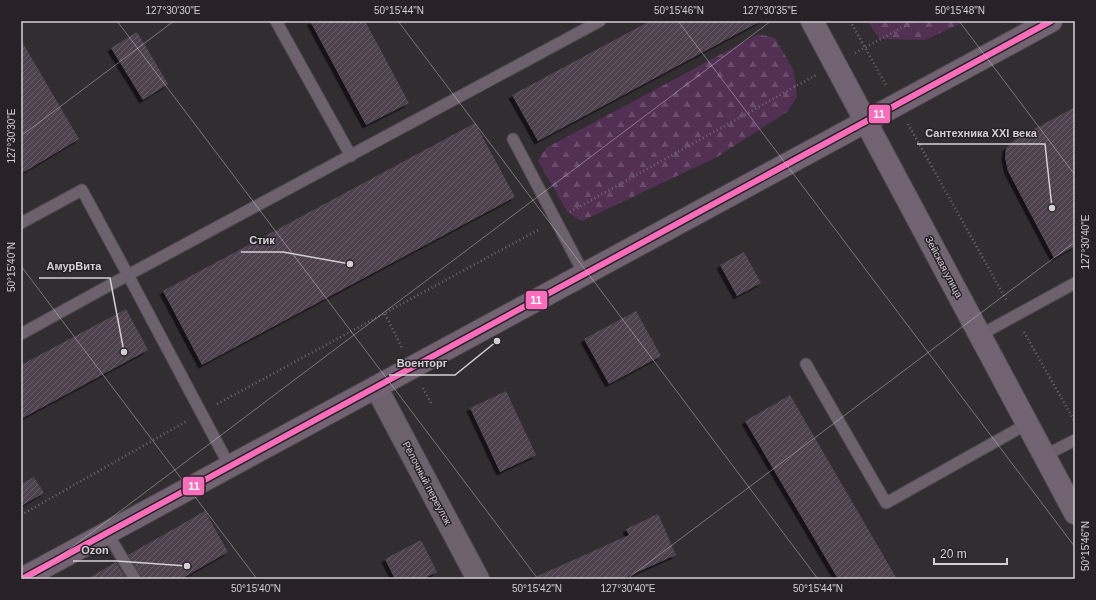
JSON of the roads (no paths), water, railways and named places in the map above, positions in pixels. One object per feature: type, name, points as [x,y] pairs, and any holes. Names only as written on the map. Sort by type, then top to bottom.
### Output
[{"type":"main road","name":"Зейская улица","points":[[812,21],[1075,513]]},
{"type":"main road","points":[[22,579],[1051,21]]},
{"type":"street","name":"Рёлочный переулок","points":[[376,387],[478,579]]},
{"type":"lane","points":[[276,21],[351,156]]},
{"type":"lane","points":[[21,334],[600,21]]},
{"type":"lane","points":[[513,139],[584,274]]},
{"type":"lane","points":[[21,223],[82,190],[230,467]]},
{"type":"lane","points":[[980,334],[1075,283]]},
{"type":"lane","points":[[806,364],[886,503],[1027,424]]},
{"type":"lane","points":[[1044,456],[1075,440]]},
{"type":"lane","points":[[107,533],[135,579]]},
{"type":"place","name":"Сантехника XXI века","points":[[1052,208]]},
{"type":"place","name":"Стик","points":[[350,264]]},
{"type":"place","name":"Военторг","points":[[497,341]]},
{"type":"place","name":"АмурВита","points":[[124,352]]},
{"type":"place","name":"Ozon","points":[[187,566]]}]
